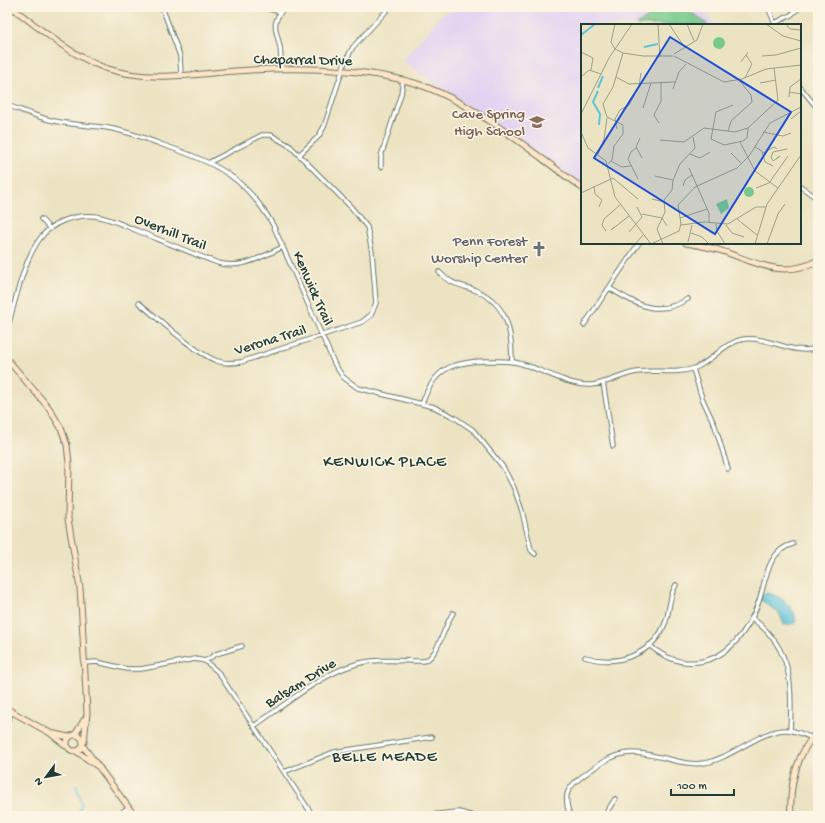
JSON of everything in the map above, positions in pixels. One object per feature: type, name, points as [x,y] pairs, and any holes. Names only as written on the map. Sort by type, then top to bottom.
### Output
[{"type":"street","name":"Chaparral Drive","points":[[11,7],[74,53],[99,65],[137,75],[181,75],[282,69],[342,70],[403,80],[436,91],[458,102],[581,187]]},
{"type":"street","points":[[162,7],[180,56],[181,75]]},
{"type":"street","points":[[262,7],[281,12]]},
{"type":"street","points":[[282,69],[280,47],[275,28],[277,18],[285,7]]},
{"type":"street","points":[[299,155],[318,137],[324,127],[342,70],[350,52],[358,40],[390,7]]},
{"type":"street","points":[[768,7],[775,24],[791,15],[800,7]]},
{"type":"street","points":[[381,167],[381,156],[401,94],[403,80]]},
{"type":"street","points":[[801,88],[818,109]]},
{"type":"street","name":"Kenwick Trail","points":[[7,105],[50,120],[123,132],[184,151],[210,162],[235,179],[252,194],[267,214],[335,365],[348,382],[358,388],[434,407],[459,420],[473,430],[503,467],[514,488],[522,511],[531,550],[535,554]]},
{"type":"street","name":"Verona Trail","points":[[139,303],[201,352],[221,362],[242,362],[362,322],[373,311],[376,294],[372,252],[368,232],[364,222],[290,146],[278,138],[262,135],[210,162]]},
{"type":"street","points":[[801,187],[818,199]]},
{"type":"street","name":"Overhill Trail","points":[[7,329],[30,256],[39,239],[50,229],[68,219],[85,216],[99,216],[218,263],[228,265],[246,263],[283,247]]},
{"type":"street","points":[[41,219],[50,229]]},
{"type":"street","points":[[584,325],[638,244]]},
{"type":"street","points":[[691,244],[720,250],[756,264],[776,269],[801,268],[818,260]]},
{"type":"street","points":[[439,272],[448,280],[485,294],[498,305],[507,321],[512,362]]},
{"type":"street","points":[[609,288],[635,302],[653,308],[669,308],[688,299]]},
{"type":"street","points":[[422,404],[428,389],[436,377],[453,365],[467,362],[512,362],[579,384],[592,385],[637,372],[678,372],[693,369],[709,360],[726,346],[744,340],[761,340],[795,350],[810,350],[818,348]]},
{"type":"street","points":[[7,359],[49,408],[61,428],[67,445],[69,463],[68,519],[81,595],[85,718],[83,744],[76,751]]},
{"type":"street","points":[[693,369],[702,398],[715,426],[728,469]]},
{"type":"street","points":[[603,382],[613,446]]},
{"type":"street","points":[[649,645],[675,660],[690,663],[720,656],[731,647],[752,618],[771,562],[779,551],[793,544]]},
{"type":"street","points":[[585,657],[607,661],[624,659],[637,654],[649,645],[664,626],[670,598],[676,586]]},
{"type":"street","name":"Balsam Drive","points":[[254,726],[317,683],[344,668],[374,662],[424,661],[431,658],[436,652],[444,628],[453,613]]},
{"type":"street","points":[[752,618],[772,636],[785,658],[790,680],[790,730]]},
{"type":"street","points":[[83,663],[97,662],[134,670],[195,659],[205,660],[216,654],[242,646]]},
{"type":"street","points":[[205,660],[218,672],[313,816]]},
{"type":"street","points":[[7,722],[10,711],[50,733],[100,769]]},
{"type":"street","points":[[50,733],[69,737],[75,734],[85,718]]},
{"type":"street","points":[[570,816],[566,798],[571,785],[601,762],[612,756],[642,754],[688,764],[703,764],[717,759],[773,732],[790,730],[812,738]]},
{"type":"street","points":[[791,816],[793,777],[801,756],[818,730]]},
{"type":"street","points":[[75,734],[80,736],[83,744],[100,769],[135,816]]},
{"type":"street","points":[[69,737],[67,743],[69,748]]},
{"type":"street","points":[[284,772],[334,752],[432,737]]},
{"type":"street","points":[[604,816],[615,799]]},
{"type":"street","points":[[117,816],[129,807]]},
{"type":"street","points":[[419,816],[459,812],[473,816]]},
{"type":"shaded area","name":"Cave Spring High School","points":[[460,7],[685,7],[700,9],[716,24],[581,24],[581,183],[402,61],[441,15]]},
{"type":"green space","points":[[678,8],[697,16],[707,24],[638,24],[655,12]]},
{"type":"water","points":[[765,593],[786,602],[794,612],[795,623],[784,625],[780,614],[761,600],[761,595]]},
{"type":"waterway","points":[[76,784],[82,805],[77,816]]},
{"type":"place","name":"Cave Spring High School","points":[[537,122]]},
{"type":"place","name":"Penn Forest Worship Center","points":[[539,249]]},
{"type":"district","name":"KENWICK PLACE","points":[[385,460]]},
{"type":"district","name":"BELLE MEADE","points":[[385,755]]}]
